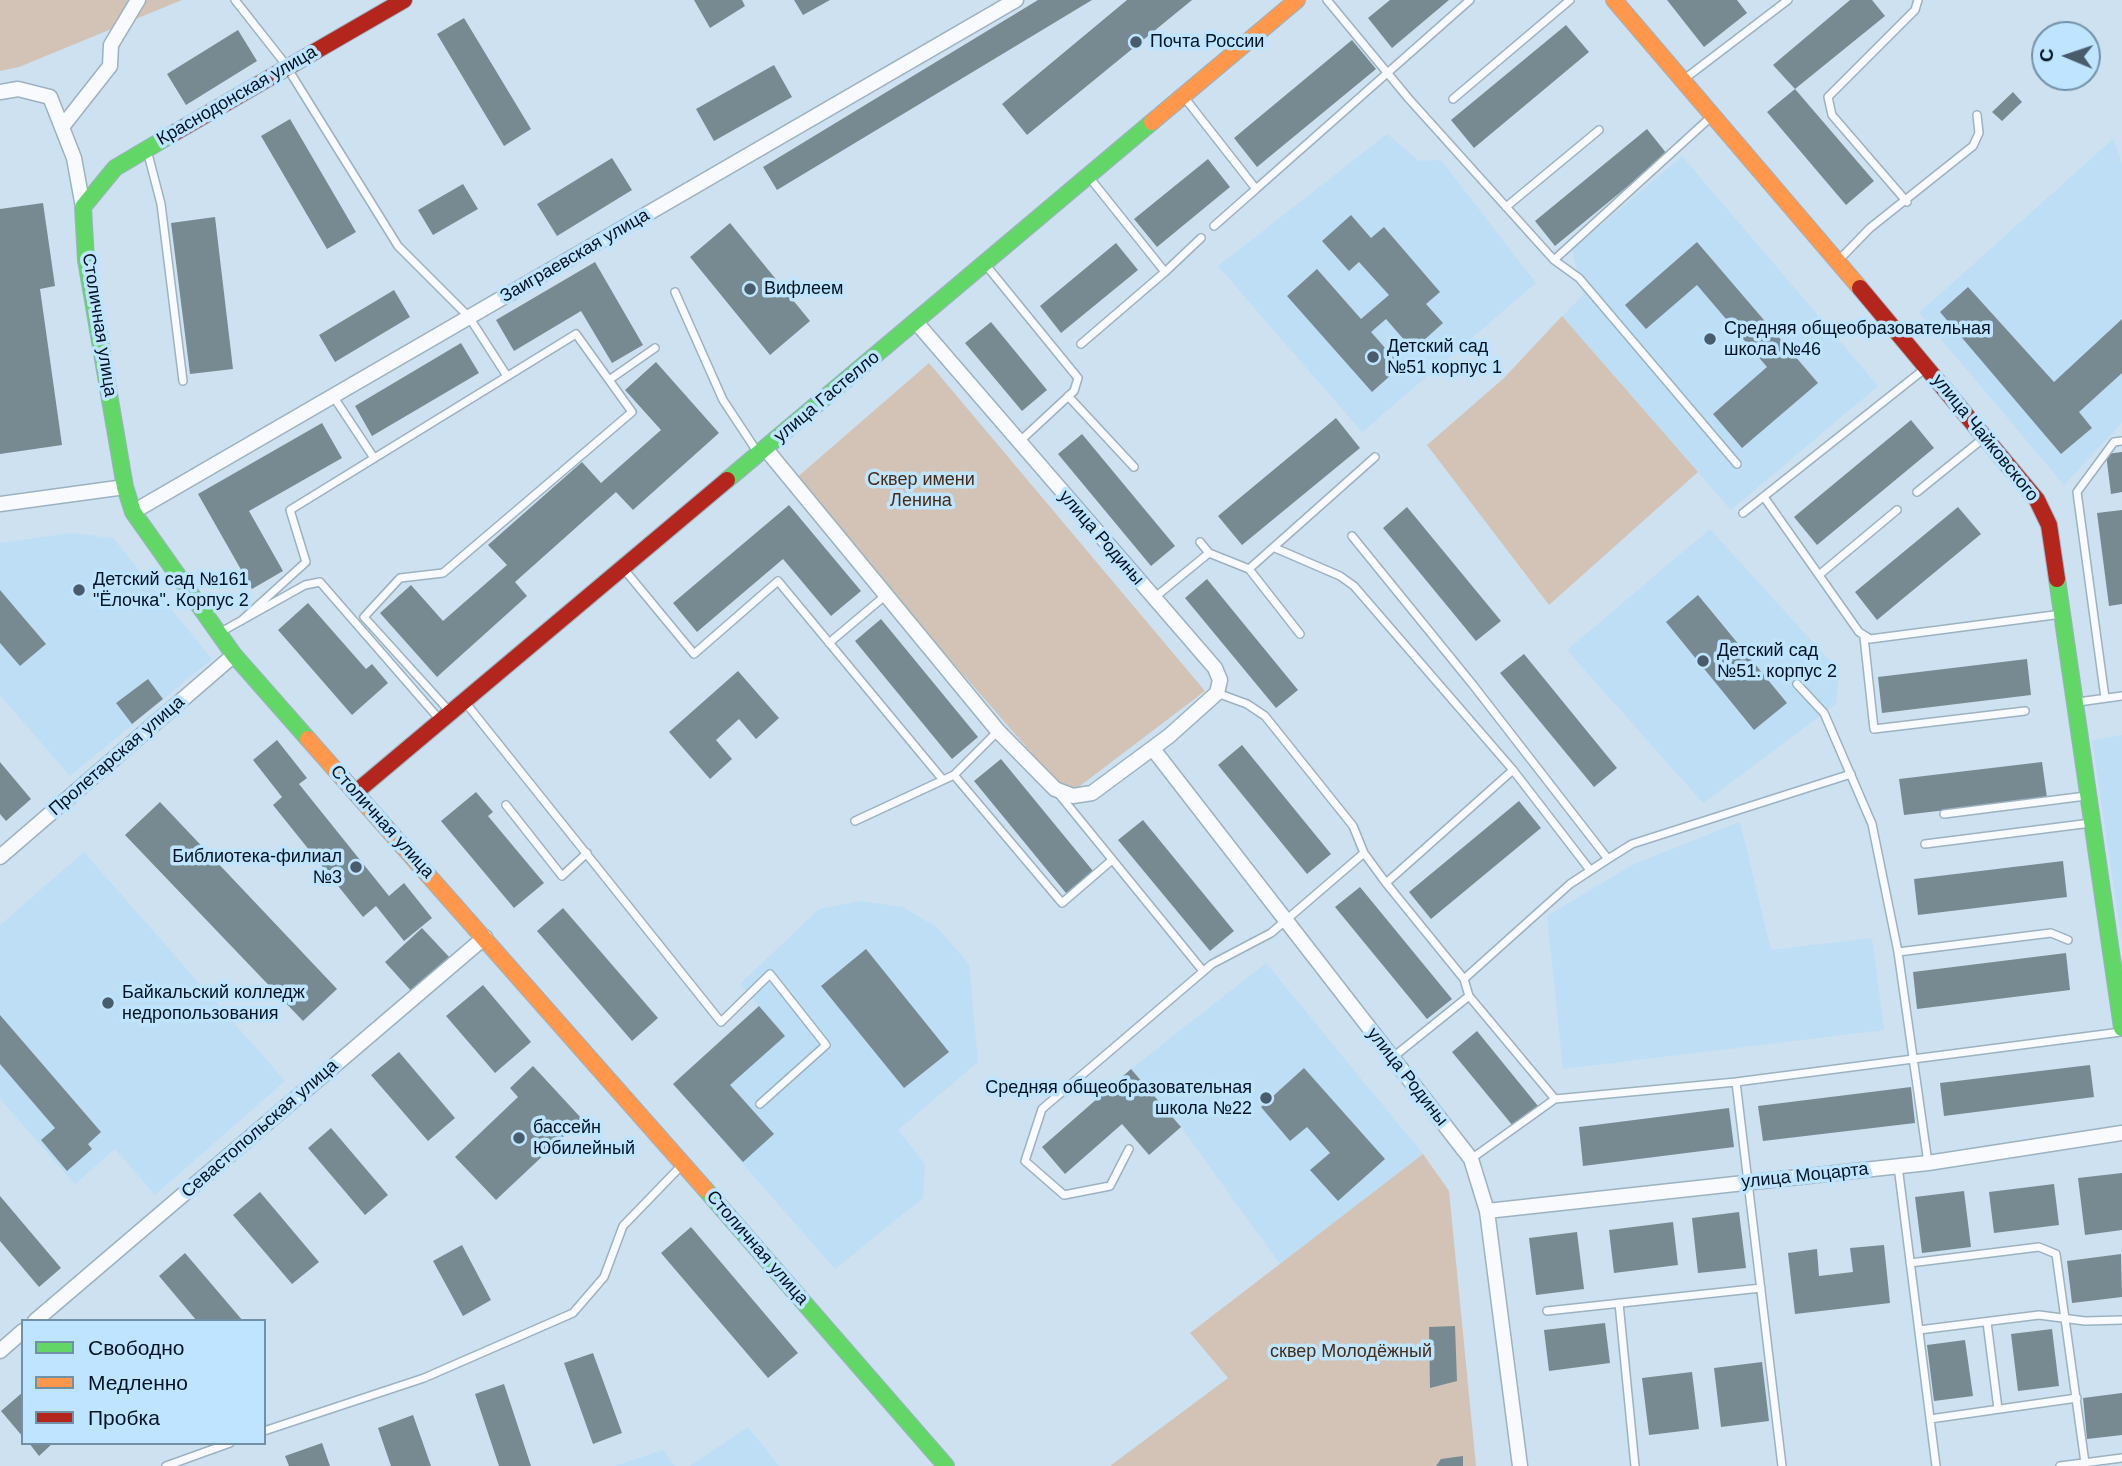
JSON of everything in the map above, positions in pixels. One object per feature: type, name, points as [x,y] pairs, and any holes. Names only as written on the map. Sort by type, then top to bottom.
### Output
[{"type":"street","points":[[62,127],[110,66],[111,45],[138,0]]},
{"type":"street","name":"Краснодонская улица","points":[[83,207],[115,168],[404,0]]},
{"type":"street","name":"Заиграевская улица","points":[[133,512],[1016,0]]},
{"type":"street","name":"улица Гастелло","points":[[356,792],[1297,0]]},
{"type":"street","name":"улица Чайковского","points":[[1614,0],[1927,366],[2037,500],[2049,524],[2122,1030]]},
{"type":"street","name":"Столичная улица","points":[[0,92],[18,89],[50,97],[74,158],[83,207],[86,260],[125,487],[133,512],[234,655],[485,937],[946,1466]]},
{"type":"street","name":"улица Родины","points":[[916,322],[1215,668],[1220,680],[1217,693]]},
{"type":"street","points":[[762,451],[998,731],[1055,789],[1073,796],[1092,793],[1153,749],[1217,693]]},
{"type":"street","points":[[0,505],[125,487]]},
{"type":"street","name":"Пролетарская улица","points":[[0,857],[234,655]]},
{"type":"street","name":"улица Родины","points":[[1153,749],[1471,1159],[1487,1211],[1520,1466]]},
{"type":"street","name":"Севастопольская улица","points":[[37,1319],[485,937]]},
{"type":"street","name":"улица Моцарта","points":[[1487,1211],[1927,1163],[2122,1133]]},
{"type":"street","points":[[0,1351],[21,1333]]},
{"type":"lane","points":[[235,0],[286,68],[398,246],[469,317],[506,376]]},
{"type":"lane","points":[[1327,0],[1388,74],[1554,260],[1579,278],[1737,464]]},
{"type":"lane","points":[[1214,226],[1470,0]]},
{"type":"lane","points":[[1452,99],[1570,0]]},
{"type":"lane","points":[[1683,80],[1788,0]]},
{"type":"lane","points":[[1907,202],[1832,115],[1828,97],[1915,10],[1918,0]]},
{"type":"lane","points":[[1183,96],[1256,189]]},
{"type":"lane","points":[[1554,260],[1713,115]]},
{"type":"lane","points":[[1838,261],[1870,228],[1907,202],[1973,146],[1979,133],[1977,115]]},
{"type":"lane","points":[[1506,207],[1599,130]]},
{"type":"lane","points":[[146,149],[161,204],[183,381]]},
{"type":"lane","points":[[1088,176],[1165,272]]},
{"type":"lane","points":[[1081,344],[1202,238]]},
{"type":"lane","points":[[985,264],[1075,372],[1077,385],[1018,443]]},
{"type":"lane","points":[[675,292],[723,400],[762,451]]},
{"type":"lane","points":[[241,621],[306,562],[290,510],[576,334],[632,412],[443,573],[400,578],[364,617],[446,717]]},
{"type":"lane","points":[[609,380],[655,348]]},
{"type":"lane","points":[[1744,513],[1927,366]]},
{"type":"lane","points":[[333,396],[374,458]]},
{"type":"lane","points":[[1068,396],[1134,467]]},
{"type":"lane","points":[[1917,492],[1985,436]]},
{"type":"lane","points":[[2105,698],[2077,492],[2114,442],[2122,440]]},
{"type":"lane","points":[[1249,569],[1375,457]]},
{"type":"lane","points":[[1764,497],[1864,637],[1874,729],[2025,711]]},
{"type":"lane","points":[[1819,575],[1897,510]]},
{"type":"lane","points":[[1352,536],[1608,859]]},
{"type":"lane","points":[[1200,542],[1209,553],[1249,569],[1300,635]]},
{"type":"lane","points":[[1275,548],[1340,576],[1354,586],[1513,770],[1590,870]]},
{"type":"lane","points":[[1153,598],[1209,553]]},
{"type":"lane","points":[[623,568],[694,654],[778,581],[943,780]]},
{"type":"lane","points":[[219,633],[305,584],[320,582],[446,717]]},
{"type":"lane","points":[[829,643],[886,595]]},
{"type":"lane","points":[[1864,637],[1877,640],[2063,614]]},
{"type":"lane","points":[[1797,684],[1824,713],[1872,824],[1898,952],[1927,1163]]},
{"type":"lane","points":[[1217,693],[1247,704],[1265,716],[1353,826],[1364,853],[1464,979],[1469,996],[1555,1099]]},
{"type":"lane","points":[[2075,702],[2122,696]]},
{"type":"lane","points":[[464,701],[721,1022],[770,974],[826,1045],[760,1104]]},
{"type":"lane","points":[[855,821],[954,775],[998,731]]},
{"type":"lane","points":[[1386,883],[1513,770]]},
{"type":"lane","points":[[1464,979],[1590,870],[1632,844],[1851,774]]},
{"type":"lane","points":[[954,775],[1062,903],[1112,860]]},
{"type":"lane","points":[[1055,789],[1203,971]]},
{"type":"lane","points":[[1944,814],[2088,795]]},
{"type":"lane","points":[[506,806],[562,876],[587,853]]},
{"type":"lane","points":[[1926,844],[2092,823]]},
{"type":"lane","points":[[1129,1149],[1110,1185],[1064,1195],[1025,1161],[1042,1110],[1203,971],[1271,933],[1364,853]]},
{"type":"lane","points":[[1898,952],[2051,933],[2067,940]]},
{"type":"lane","points":[[1392,1058],[1469,996]]},
{"type":"lane","points":[[1471,1159],[1555,1099],[1737,1082],[2122,1030]]},
{"type":"lane","points":[[1737,1082],[1782,1466]]},
{"type":"lane","points":[[266,1430],[424,1378],[573,1313],[604,1277],[623,1226],[683,1163]]},
{"type":"lane","points":[[1898,1166],[1936,1466]]},
{"type":"lane","points":[[1910,1263],[2048,1248],[2056,1254],[2060,1264],[2085,1463]]},
{"type":"lane","points":[[1547,1311],[1761,1287]]},
{"type":"lane","points":[[1619,1303],[1635,1466]]},
{"type":"lane","points":[[1919,1330],[2039,1315],[2094,1322],[2122,1320]]},
{"type":"lane","points":[[1987,1321],[1998,1409]]},
{"type":"lane","points":[[1930,1419],[2077,1398]]},
{"type":"lane","points":[[166,1466],[224,1445]]},
{"type":"lane","points":[[2060,1466],[2122,1458]]},
{"type":"shaded area","name":"Детский сад №51 корпус 1","points":[[1387,134],[1419,161],[1441,160],[1536,283],[1362,432],[1218,266]]},
{"type":"shaded area","points":[[2113,139],[2122,163],[2122,423],[2064,485],[1919,313]]},
{"type":"shaded area","name":"Средняя общеобразовательная школа №46","points":[[1682,156],[1878,386],[1731,510],[1562,316],[1583,295],[1572,250]]},
{"type":"shaded area","name":"Детский сад №51. корпус 2","points":[[1710,529],[1839,671],[1836,704],[1703,803],[1567,650]]},
{"type":"shaded area","name":"Детский сад №161 \"Ёлочка\". Корпус 2","points":[[72,533],[113,538],[212,659],[70,776],[0,695],[0,543]]},
{"type":"shaded area","points":[[2122,735],[2122,942],[2092,740]]},
{"type":"shaded area","points":[[1740,822],[1771,950],[1872,938],[1884,1030],[1563,1069],[1547,916],[1632,865]]},
{"type":"shaded area","name":"Байкальский колледж недропользования","points":[[84,852],[285,1081],[155,1195],[115,1149],[75,1184],[0,1099],[0,925]]},
{"type":"shaded area","points":[[861,901],[903,907],[938,928],[969,964],[978,1062],[898,1130],[925,1164],[923,1198],[835,1269],[673,1084],[759,1006],[740,984],[819,909]]},
{"type":"shaded area","name":"Средняя общеобразовательная школа №22","points":[[1266,963],[1423,1154],[1280,1264],[1181,1127],[1131,1069]]},
{"type":"shaded area","points":[[748,1427],[779,1466],[690,1466]]},
{"type":"shaded area","points":[[663,1450],[675,1466],[615,1466]]},
{"type":"green space","points":[[0,0],[182,0],[19,67],[0,71]]},
{"type":"green space","points":[[1562,316],[1698,472],[1549,605],[1427,445],[1504,378]]},
{"type":"green space","name":"Сквер имени Ленина","points":[[929,363],[1205,691],[1068,795],[794,480]]},
{"type":"green space","name":"сквер Молодёжный","points":[[1423,1154],[1449,1191],[1476,1466],[1110,1466],[1228,1378],[1190,1333]]},
{"type":"building","points":[[694,0],[742,0],[745,6],[710,28]]},
{"type":"building","points":[[794,0],[830,0],[803,15]]},
{"type":"building","points":[[1038,0],[1092,0],[777,190],[763,167]]},
{"type":"building","points":[[1127,0],[1192,0],[1027,135],[1002,104]]},
{"type":"building","points":[[1390,0],[1449,0],[1392,48],[1368,18]]},
{"type":"building","points":[[1667,0],[1737,0],[1747,13],[1704,47]]},
{"type":"building","points":[[1850,0],[1872,0],[1885,16],[1795,89],[1773,65]]},
{"type":"building","points":[[464,18],[531,129],[504,146],[437,34]]},
{"type":"building","points":[[1566,25],[1589,52],[1474,148],[1451,120]]},
{"type":"building","points":[[238,30],[257,61],[186,105],[167,74]]},
{"type":"building","points":[[1352,40],[1376,69],[1257,167],[1234,138]]},
{"type":"building","points":[[774,65],[792,97],[714,141],[696,109]]},
{"type":"building","points":[[1795,89],[1874,181],[1846,205],[1767,112]]},
{"type":"building","points":[[2013,92],[2022,102],[2002,121],[1992,112]]},
{"type":"building","points":[[290,119],[356,232],[327,249],[261,136]]},
{"type":"building","points":[[1647,129],[1667,154],[1555,246],[1535,221]]},
{"type":"building","points":[[612,158],[632,190],[557,236],[537,204]]},
{"type":"building","points":[[1208,159],[1230,187],[1157,247],[1134,219]]},
{"type":"building","points":[[463,184],[478,209],[433,235],[418,210]]},
{"type":"building","points":[[43,203],[55,286],[40,289],[62,445],[0,454],[0,209]]},
{"type":"building","points":[[1351,215],[1371,238],[1384,227],[1440,292],[1426,304],[1443,323],[1413,350],[1386,319],[1371,332],[1401,366],[1372,392],[1287,296],[1317,269],[1361,319],[1389,295],[1359,262],[1349,271],[1322,241]]},
{"type":"building","points":[[215,217],[233,369],[190,374],[171,223]]},
{"type":"building","name":"Вифлеем","points":[[730,223],[810,321],[770,355],[690,257]]},
{"type":"building","points":[[1697,242],[1818,383],[1742,448],[1713,414],[1767,367],[1697,285],[1646,329],[1625,305]]},
{"type":"building","points":[[1116,243],[1138,270],[1061,333],[1040,306]]},
{"type":"building","points":[[595,262],[643,345],[612,363],[581,311],[514,351],[496,320]]},
{"type":"building","points":[[1968,287],[2054,382],[2122,319],[2122,373],[2079,412],[2092,428],[2061,454],[1940,312]]},
{"type":"building","points":[[394,290],[410,317],[335,362],[319,335]]},
{"type":"building","points":[[991,322],[1047,390],[1022,411],[965,343]]},
{"type":"building","points":[[461,343],[479,373],[372,436],[355,406]]},
{"type":"building","points":[[656,362],[719,433],[633,510],[616,492],[515,582],[527,596],[437,677],[380,613],[411,585],[443,621],[507,565],[488,545],[582,462],[601,483],[661,430],[625,390]]},
{"type":"building","points":[[1336,418],[1360,448],[1242,545],[1218,516]]},
{"type":"building","points":[[1911,420],[1934,448],[1817,545],[1794,517]]},
{"type":"building","points":[[322,423],[342,458],[249,511],[283,571],[252,589],[198,494]]},
{"type":"building","points":[[1082,434],[1175,546],[1151,566],[1058,454]]},
{"type":"building","points":[[2122,452],[2122,492],[2111,494],[2106,454]]},
{"type":"building","points":[[789,505],[861,591],[831,616],[783,559],[697,632],[673,603]]},
{"type":"building","points":[[1407,507],[1501,621],[1476,641],[1383,528]]},
{"type":"building","points":[[1958,507],[1981,534],[1877,620],[1855,592]]},
{"type":"building","points":[[2122,510],[2122,604],[2109,606],[2097,513]]},
{"type":"building","points":[[1207,579],[1298,690],[1276,708],[1185,598]]},
{"type":"building","points":[[0,590],[46,644],[20,666],[0,643]]},
{"type":"building","points":[[1698,595],[1787,703],[1754,730],[1666,622]]},
{"type":"building","points":[[308,603],[366,669],[372,664],[388,683],[352,715],[278,630]]},
{"type":"building","points":[[881,619],[978,737],[952,759],[855,641]]},
{"type":"building","points":[[1524,654],[1617,768],[1594,787],[1500,673]]},
{"type":"building","points":[[2027,659],[2031,695],[1882,713],[1878,677]]},
{"type":"building","points":[[738,671],[779,718],[756,739],[739,719],[716,740],[732,759],[710,779],[669,732]]},
{"type":"building","points":[[148,679],[163,699],[132,724],[116,703]]},
{"type":"building","points":[[277,740],[307,778],[299,784],[389,896],[404,883],[432,918],[404,941],[376,906],[363,917],[273,805],[282,797],[253,760]]},
{"type":"building","points":[[1242,745],[1331,854],[1307,874],[1218,765]]},
{"type":"building","points":[[1001,759],[1093,871],[1066,893],[974,781]]},
{"type":"building","points":[[0,762],[31,799],[6,821],[0,814]]},
{"type":"building","points":[[2042,762],[2047,798],[1904,815],[1899,779]]},
{"type":"building","points":[[476,792],[493,812],[488,816],[544,883],[514,908],[441,821]]},
{"type":"building","points":[[1519,801],[1541,828],[1431,919],[1409,892]]},
{"type":"building","points":[[160,802],[337,989],[303,1021],[125,835]]},
{"type":"building","points":[[1143,820],[1234,931],[1210,951],[1118,840]]},
{"type":"building","points":[[2063,861],[2067,897],[1918,915],[1914,879]]},
{"type":"building","points":[[1360,887],[1452,999],[1427,1019],[1335,907]]},
{"type":"building","points":[[563,908],[658,1018],[632,1041],[537,931]]},
{"type":"building","points":[[422,928],[451,959],[414,994],[385,962]]},
{"type":"building","points":[[866,949],[949,1052],[904,1088],[821,986]]},
{"type":"building","points":[[2066,953],[2070,990],[1917,1009],[1913,972]]},
{"type":"building","points":[[483,985],[531,1042],[495,1073],[446,1016]]},
{"type":"building","points":[[759,1006],[785,1036],[730,1085],[774,1134],[743,1162],[673,1084]]},
{"type":"building","points":[[0,1015],[101,1132],[88,1144],[92,1149],[67,1171],[41,1140],[55,1128],[0,1064]]},
{"type":"building","points":[[1477,1031],[1538,1106],[1513,1126],[1452,1052]]},
{"type":"building","points":[[399,1052],[455,1118],[428,1141],[371,1075]]},
{"type":"building","points":[[2090,1065],[2094,1097],[1944,1116],[1940,1083]]},
{"type":"building","name":"бассейн Юбилейный","points":[[533,1066],[582,1119],[496,1200],[455,1157],[518,1097],[510,1088]]},
{"type":"building","points":[[1304,1068],[1385,1159],[1338,1201],[1310,1170],[1330,1153],[1307,1127],[1290,1141],[1261,1107]]},
{"type":"building","points":[[1131,1069],[1181,1127],[1149,1155],[1122,1124],[1065,1174],[1042,1147]]},
{"type":"building","points":[[1911,1087],[1915,1123],[1763,1141],[1758,1106]]},
{"type":"building","points":[[1729,1108],[1734,1147],[1583,1166],[1579,1127]]},
{"type":"building","points":[[331,1128],[388,1195],[365,1215],[308,1148]]},
{"type":"building","points":[[2122,1173],[2122,1230],[2085,1235],[2078,1178]]},
{"type":"building","points":[[2054,1184],[2059,1225],[1994,1233],[1989,1192]]},
{"type":"building","points":[[1964,1191],[1971,1247],[1922,1253],[1915,1197]]},
{"type":"building","points":[[260,1192],[319,1262],[292,1284],[233,1215]]},
{"type":"building","points":[[0,1196],[61,1268],[39,1287],[0,1241]]},
{"type":"building","points":[[1739,1212],[1746,1268],[1698,1273],[1692,1218]]},
{"type":"building","points":[[1673,1222],[1678,1265],[1614,1273],[1609,1230]]},
{"type":"building","points":[[691,1227],[798,1353],[768,1378],[661,1253]]},
{"type":"building","points":[[1577,1232],[1584,1289],[1536,1295],[1529,1238]]},
{"type":"building","points":[[462,1245],[491,1300],[463,1316],[433,1261]]},
{"type":"building","points":[[1884,1245],[1890,1303],[1795,1314],[1788,1253],[1817,1249],[1819,1276],[1853,1272],[1850,1248]]},
{"type":"building","points":[[185,1253],[241,1319],[195,1319],[159,1276]]},
{"type":"building","points":[[2121,1254],[2122,1297],[2072,1303],[2067,1261]]},
{"type":"building","points":[[1605,1323],[1610,1363],[1549,1371],[1544,1330]]},
{"type":"building","points":[[1455,1326],[1457,1381],[1430,1388],[1429,1327]]},
{"type":"building","points":[[2052,1329],[2059,1386],[2018,1391],[2011,1334]]},
{"type":"building","points":[[1965,1340],[1973,1396],[1934,1401],[1927,1345]]},
{"type":"building","points":[[593,1353],[622,1433],[593,1444],[564,1363]]},
{"type":"building","points":[[1762,1362],[1769,1421],[1721,1427],[1714,1368]]},
{"type":"building","points":[[1692,1372],[1699,1429],[1649,1435],[1642,1378]]},
{"type":"building","points":[[504,1384],[531,1466],[499,1466],[475,1394]]},
{"type":"building","points":[[2122,1393],[2122,1435],[2087,1439],[2083,1398]]},
{"type":"building","points":[[21,1394],[21,1435],[1,1411]]},
{"type":"building","points":[[413,1415],[431,1466],[391,1466],[378,1428]]},
{"type":"building","points":[[322,1443],[330,1466],[289,1466],[285,1456]]},
{"type":"building","points":[[31,1445],[51,1445],[39,1456]]},
{"type":"building","points":[[1463,1456],[1463,1466],[1436,1466],[1441,1459]]},
{"type":"traffic: fast","points":[[727,480],[1152,122]]},
{"type":"traffic: fast","points":[[169,136],[115,168],[83,207],[86,260],[125,487],[133,512],[234,655],[308,739]]},
{"type":"traffic: fast","points":[[2057,579],[2122,1028]]},
{"type":"traffic: fast","points":[[705,1189],[946,1466]]},
{"type":"traffic: slow","points":[[1152,122],[1297,0]]},
{"type":"traffic: slow","points":[[1614,0],[1860,288]]},
{"type":"traffic: slow","points":[[308,739],[705,1189]]},
{"type":"traffic: jam","points":[[169,136],[404,0]]},
{"type":"traffic: jam","points":[[1860,288],[2037,500],[2049,525],[2057,579]]},
{"type":"traffic: jam","points":[[356,792],[727,480]]},
{"type":"place","name":"Почта России","points":[[1136,42]]},
{"type":"place","name":"Вифлеем","points":[[750,289]]},
{"type":"place","name":"Средняя общеобразовательная школа №46","points":[[1710,339]]},
{"type":"place","name":"Детский сад №51 корпус 1","points":[[1373,357]]},
{"type":"place","name":"Детский сад №161 \"Ёлочка\". Корпус 2","points":[[79,590]]},
{"type":"place","name":"Детский сад №51. корпус 2","points":[[1703,661]]},
{"type":"place","name":"Библиотека-филиал №3","points":[[356,867]]},
{"type":"place","name":"Байкальский колледж недропользования","points":[[108,1003]]},
{"type":"place","name":"Средняя общеобразовательная школа №22","points":[[1266,1098]]},
{"type":"place","name":"бассейн Юбилейный","points":[[519,1138]]}]
